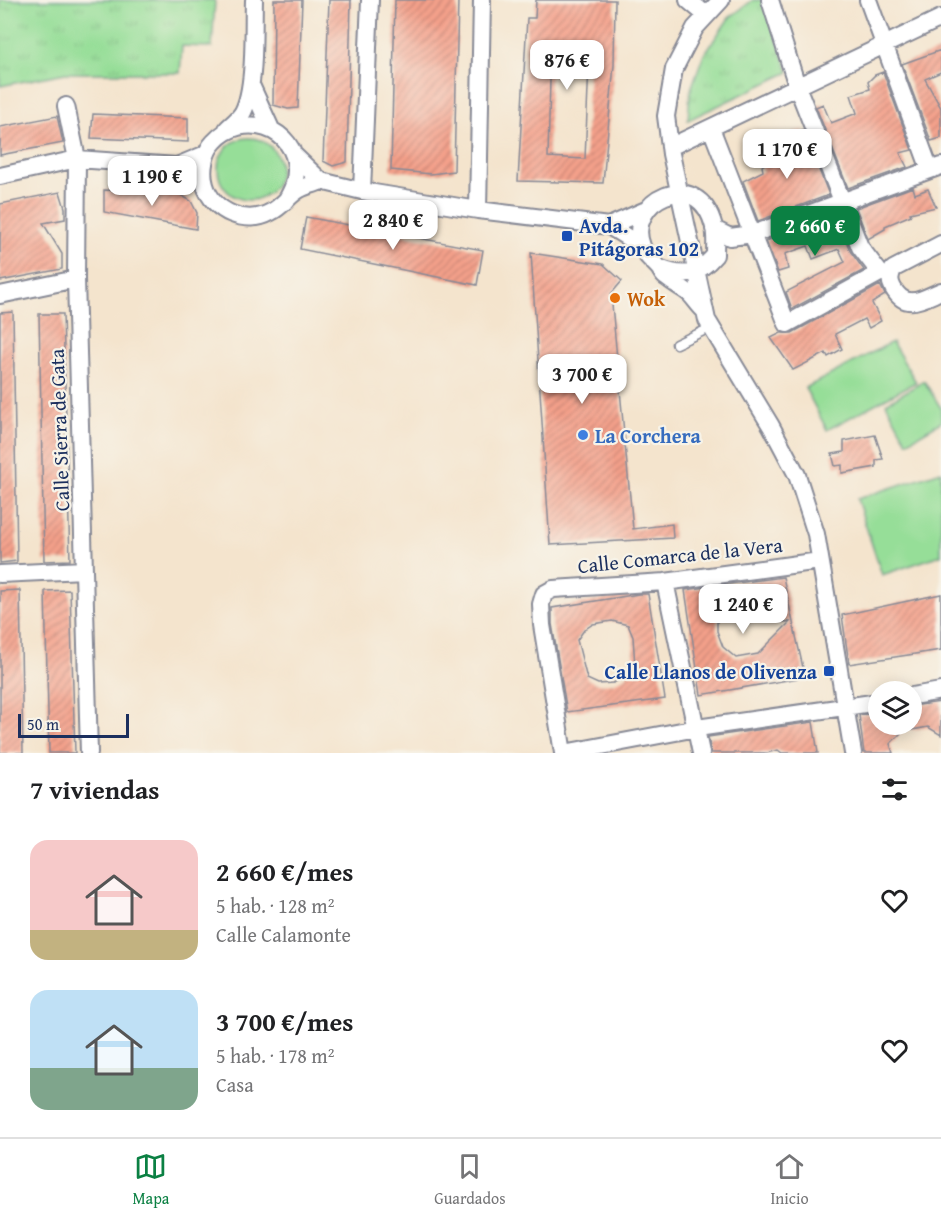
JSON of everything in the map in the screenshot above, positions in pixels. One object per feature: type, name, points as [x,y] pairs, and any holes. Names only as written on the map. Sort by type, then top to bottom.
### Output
[{"type":"street","points":[[254,0],[250,84],[242,114],[212,142],[206,154],[203,177],[205,186],[213,200],[225,211],[240,217],[256,218],[272,212],[300,189],[321,181]]},
{"type":"street","points":[[362,190],[370,0]]},
{"type":"street","points":[[478,210],[482,0]]},
{"type":"street","points":[[688,0],[706,15]]},
{"type":"street","points":[[709,319],[670,147],[666,116],[674,69],[695,28],[721,0]]},
{"type":"street","points":[[770,0],[797,86],[860,247],[885,274],[898,296],[906,301],[917,301],[941,291]]},
{"type":"street","points":[[714,229],[730,237],[753,234],[936,168],[868,0]]},
{"type":"street","points":[[670,147],[941,18]]},
{"type":"street","points":[[250,84],[271,129]]},
{"type":"street","name":"Calle Sierra de Gata","points":[[66,106],[77,159],[76,279],[89,753]]},
{"type":"street","points":[[224,132],[247,124],[271,129],[284,139],[294,155],[321,181],[478,210],[609,226],[641,246]]},
{"type":"street","points":[[711,128],[787,324],[941,244]]},
{"type":"street","points":[[0,176],[77,159],[177,166],[206,154]]},
{"type":"street","points":[[286,201],[294,187],[297,171],[294,155]]},
{"type":"street","points":[[177,166],[205,186]]},
{"type":"street","points":[[609,226],[646,210],[656,200],[669,193],[695,197],[709,213],[714,229],[715,255]]},
{"type":"street","points":[[646,210],[639,229],[641,246],[664,277],[690,294],[709,319],[797,476],[816,534],[853,753]]},
{"type":"street","points":[[659,268],[672,273],[698,272],[730,237]]},
{"type":"street","points":[[0,295],[76,279]]},
{"type":"street","name":"Calle Comarca de la Vera","points":[[563,753],[542,625],[541,604],[544,594],[553,589],[665,582],[820,561]]},
{"type":"street","points":[[0,574],[84,570]]},
{"type":"street","points":[[665,582],[701,753]]},
{"type":"street","points":[[922,694],[941,691]]},
{"type":"street","points":[[563,753],[697,728],[868,704]]},
{"type":"lane","points":[[676,344],[709,319]]},
{"type":"green space","points":[[0,0],[215,0],[212,47],[182,46],[180,73],[65,73],[0,86]]},
{"type":"green space","points":[[753,0],[763,0],[789,72],[688,120],[690,92],[703,56],[729,18]]},
{"type":"green space","points":[[249,138],[271,147],[280,169],[271,191],[249,200],[227,191],[218,169],[227,147]]},
{"type":"green space","points":[[892,342],[916,382],[827,430],[805,388]]},
{"type":"green space","points":[[924,381],[941,408],[941,422],[907,442],[886,403]]},
{"type":"green space","points":[[941,471],[941,555],[882,575],[857,499]]},
{"type":"building","points":[[274,0],[302,0],[298,108],[288,109],[273,105]]},
{"type":"building","points":[[329,0],[351,0],[347,162],[333,166],[323,161]]},
{"type":"building","points":[[395,0],[458,0],[454,171],[431,174],[391,170]]},
{"type":"building","points":[[536,0],[615,0],[614,65],[603,183],[518,181],[527,18],[535,18]],"holes":[[[551,41],[590,41],[585,159],[548,157]]]},
{"type":"building","points":[[941,50],[941,72],[925,79],[941,108],[941,138],[931,141],[902,64]]},
{"type":"building","points":[[883,72],[912,150],[900,153],[907,167],[848,188],[816,107],[823,104],[831,123],[857,113],[851,95],[870,89],[868,82],[875,75]]},
{"type":"building","points":[[93,114],[188,118],[188,142],[91,138]]},
{"type":"building","points":[[57,116],[63,143],[0,155],[0,127]]},
{"type":"building","points":[[803,130],[829,195],[758,221],[743,181],[763,171],[762,166],[786,145],[793,132]]},
{"type":"building","points":[[913,187],[915,194],[928,189],[936,207],[910,213],[911,215],[885,226],[885,229],[868,239],[856,208]]},
{"type":"building","points":[[104,190],[179,194],[191,201],[197,213],[196,229],[104,212]]},
{"type":"building","points":[[60,192],[65,208],[65,219],[43,223],[62,254],[62,269],[0,281],[0,204]]},
{"type":"building","points":[[836,215],[850,251],[864,270],[792,309],[786,292],[845,262],[839,249],[813,259],[808,246],[785,254],[788,269],[778,272],[766,241]]},
{"type":"building","points":[[306,217],[483,250],[477,285],[300,249]]},
{"type":"building","name":"La Corchera","points":[[531,253],[603,264],[622,281],[611,294],[633,529],[672,524],[673,538],[550,545]]},
{"type":"building","points":[[880,285],[885,295],[872,303],[881,321],[869,328],[864,319],[835,334],[842,349],[828,357],[826,353],[793,370],[771,338],[781,333],[792,333]]},
{"type":"building","points":[[13,312],[17,561],[0,563],[0,313]]},
{"type":"building","points":[[39,314],[63,314],[70,560],[44,561]]},
{"type":"building","points":[[875,435],[883,459],[876,460],[876,467],[842,473],[842,465],[835,466],[832,454],[844,452],[844,441]]},
{"type":"building","points":[[783,577],[805,677],[701,695],[685,590]],"holes":[[[751,600],[769,613],[771,621],[790,622],[758,654],[736,658],[723,647],[717,631],[717,621],[727,605]]]},
{"type":"building","points":[[20,590],[23,753],[0,753],[0,591]]},
{"type":"building","points":[[70,590],[75,753],[49,753],[45,591]]},
{"type":"building","points":[[648,594],[665,699],[567,712],[552,624],[552,608]],"holes":[[[612,621],[628,625],[633,637],[635,666],[624,678],[613,683],[598,684],[587,679],[577,640],[584,630],[593,624]]]},
{"type":"building","points":[[941,594],[941,650],[849,664],[842,615]]},
{"type":"building","points":[[941,702],[941,735],[928,727],[922,728],[922,705]]},
{"type":"building","points":[[868,714],[868,735],[899,735],[890,744],[893,753],[864,753],[859,715]]},
{"type":"building","points":[[813,722],[818,753],[782,753],[778,750],[767,753],[711,753],[708,737]]},
{"type":"place","name":"Avda. Pitágoras 102","points":[[567,236]]},
{"type":"place","name":"Wok","points":[[615,298]]},
{"type":"place","name":"La Corchera","points":[[583,435]]},
{"type":"place","name":"Calle Llanos de Olivenza","points":[[829,671]]}]
